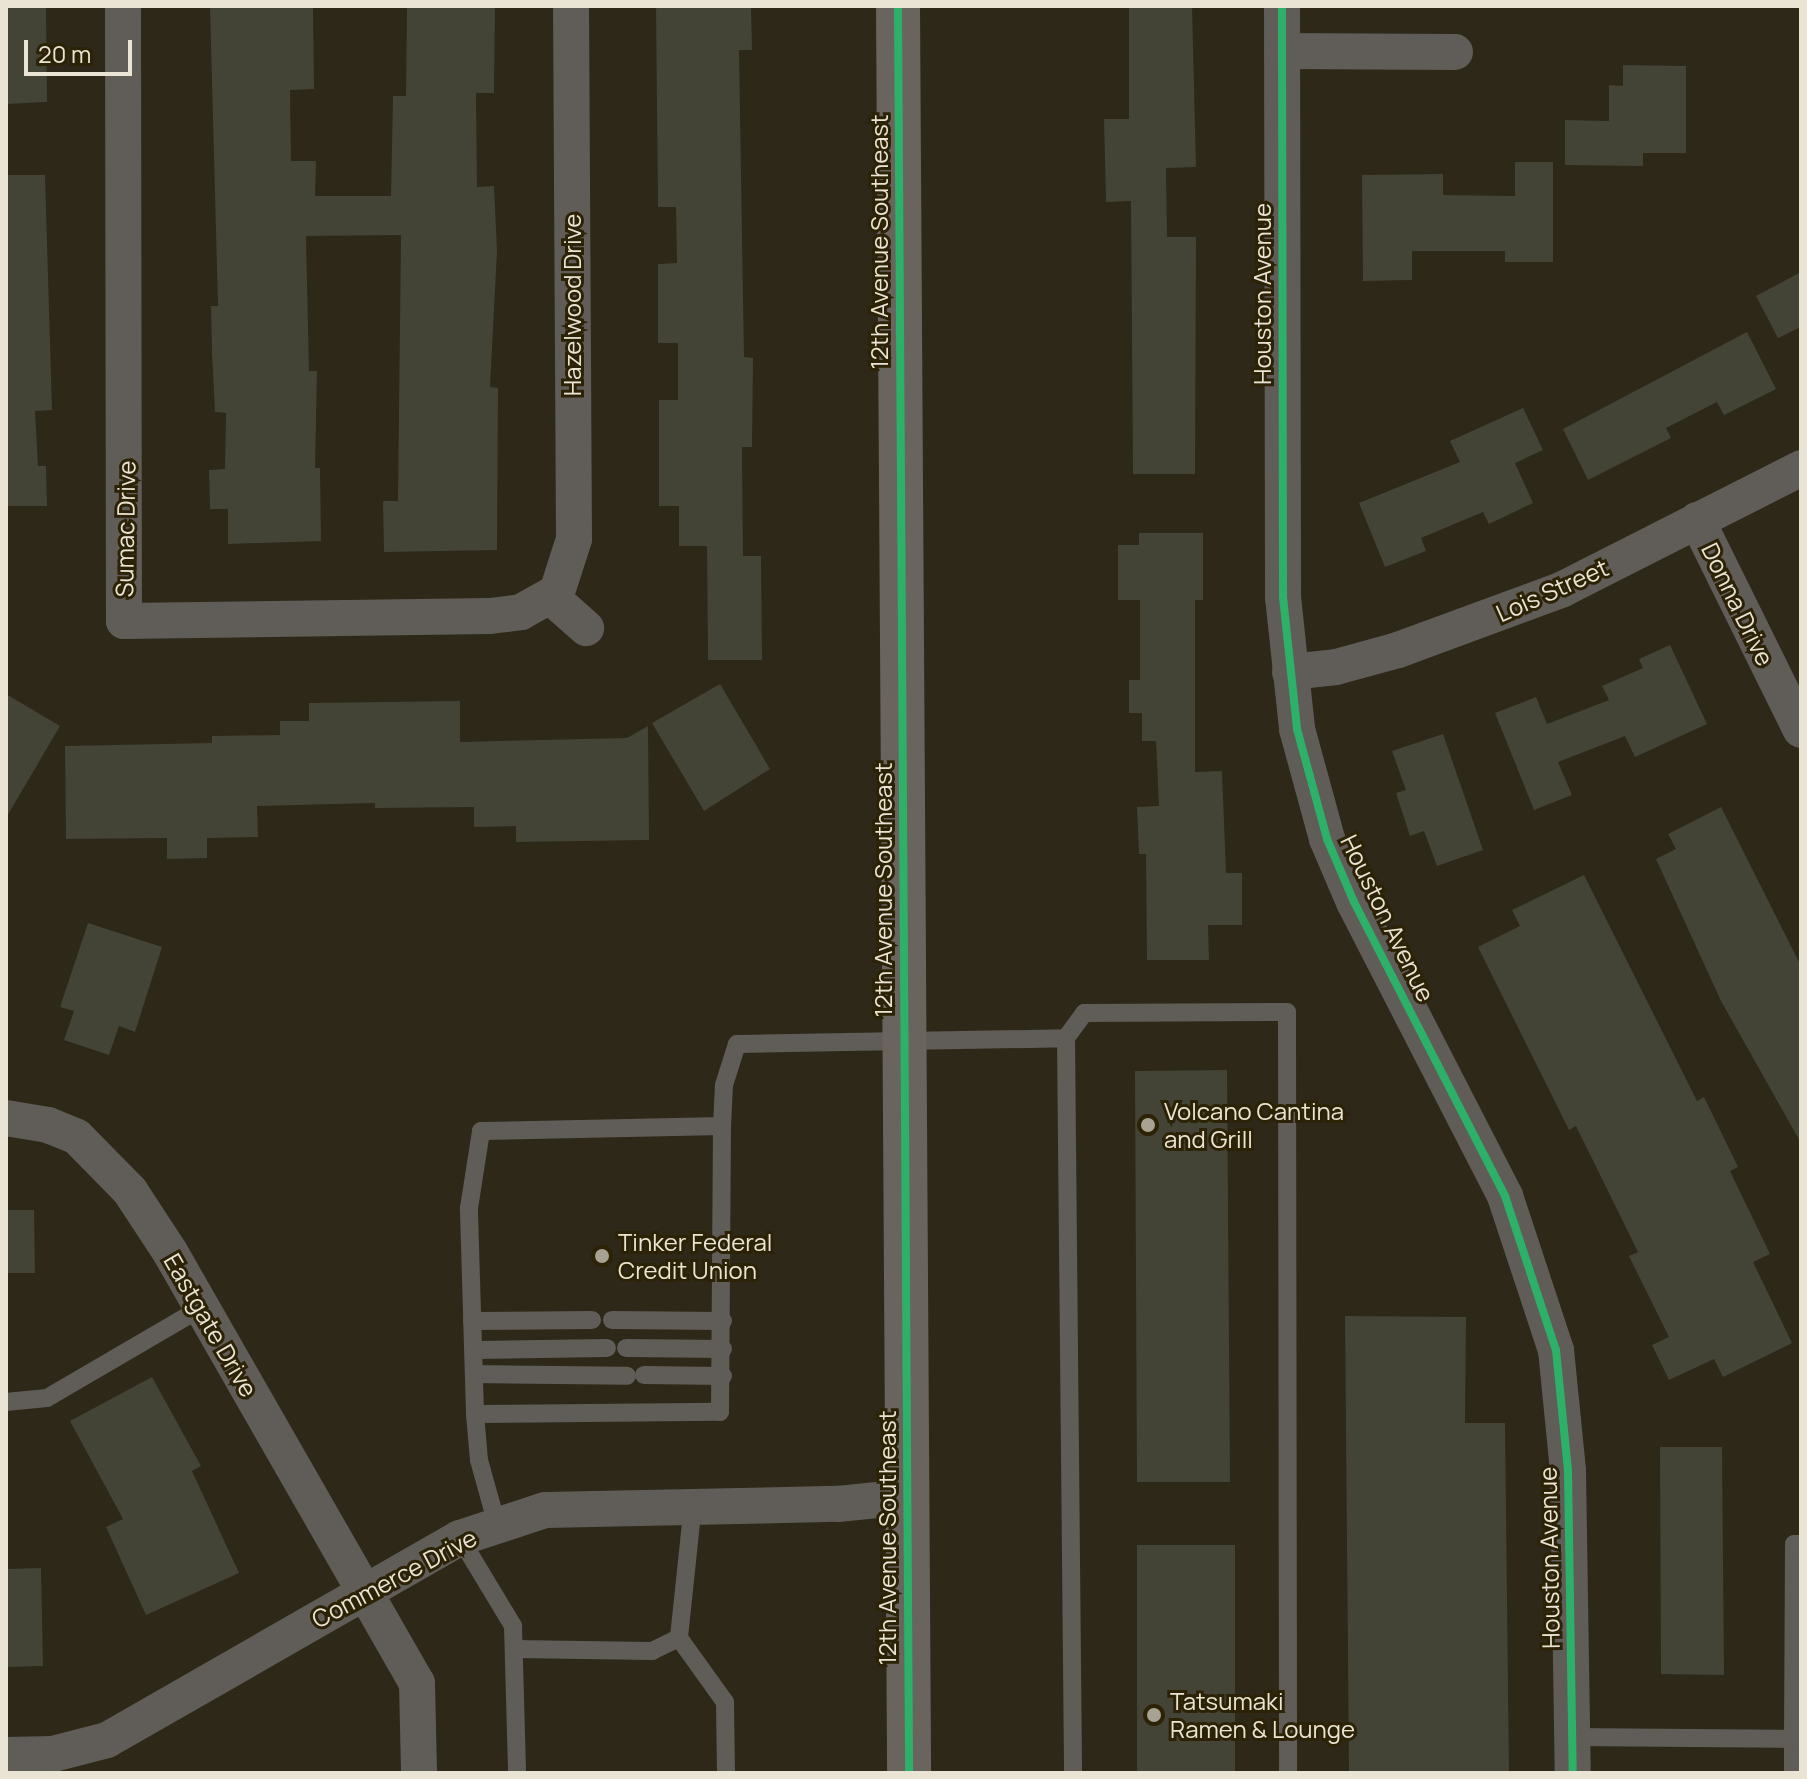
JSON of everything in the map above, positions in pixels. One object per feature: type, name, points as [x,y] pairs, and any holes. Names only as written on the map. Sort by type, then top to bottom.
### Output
[{"type":"main road","name":"12th Avenue Southeast","points":[[898,6],[909,1773]]},
{"type":"street","name":"Sumac Drive","points":[[123,6],[124,621],[490,616],[521,612],[551,597]]},
{"type":"street","name":"Hazelwood Drive","points":[[551,597],[564,580],[574,539],[571,6]]},
{"type":"street","name":"Houston Avenue","points":[[1282,6],[1283,570],[1297,729],[1327,839],[1354,902],[1505,1196],[1556,1350],[1568,1471],[1573,1773]]},
{"type":"street","points":[[1282,51],[1455,52]]},
{"type":"street","name":"Lois Street","points":[[1290,672],[1336,667],[1472,624],[1561,590],[1801,468]]},
{"type":"street","name":"Donna Drive","points":[[1697,520],[1801,730]]},
{"type":"street","points":[[551,597],[586,628]]},
{"type":"street","name":"Eastgate Drive","points":[[6,1118],[48,1125],[77,1137],[104,1159],[130,1191],[417,1683],[419,1773]]},
{"type":"street","name":"Commerce Drive","points":[[6,1755],[83,1760],[363,1591],[460,1538],[545,1510],[693,1504],[838,1504],[907,1497]]},
{"type":"lane","points":[[1073,1773],[1066,1038],[1084,1013],[1287,1012],[1288,1773]]},
{"type":"lane","points":[[475,1414],[720,1412],[723,1376],[722,1126],[724,1085],[737,1044],[1066,1038]]},
{"type":"lane","points":[[497,1525],[479,1460],[475,1414],[469,1208],[481,1131],[722,1126]]},
{"type":"lane","points":[[6,1402],[47,1398],[201,1308]]},
{"type":"lane","points":[[472,1321],[592,1320]]},
{"type":"lane","points":[[612,1320],[723,1321]]},
{"type":"lane","points":[[474,1350],[723,1349]]},
{"type":"lane","points":[[474,1374],[723,1376]]},
{"type":"lane","points":[[693,1504],[679,1638],[725,1702],[726,1773]]},
{"type":"lane","points":[[460,1538],[513,1626],[517,1773]]},
{"type":"lane","points":[[1793,1773],[1798,1659],[1794,1544],[1801,1544]]},
{"type":"lane","points":[[514,1649],[652,1651],[679,1638]]},
{"type":"lane","points":[[1572,1737],[1793,1739]]},
{"type":"building","points":[[6,6],[46,6],[47,102],[6,104]]},
{"type":"building","points":[[210,6],[313,6],[314,89],[290,90],[291,161],[316,161],[315,196],[391,196],[393,96],[406,96],[407,6],[495,6],[494,93],[476,93],[477,187],[494,186],[497,251],[490,387],[498,388],[497,550],[384,552],[383,501],[398,501],[401,235],[306,236],[309,371],[317,371],[315,468],[320,468],[321,541],[228,544],[228,509],[210,509],[209,470],[225,469],[226,413],[215,412],[212,353],[211,306],[218,306]]},
{"type":"building","points":[[656,6],[751,6],[752,50],[739,50],[744,357],[753,358],[752,447],[742,447],[743,556],[761,556],[762,660],[708,660],[707,546],[679,546],[679,506],[659,506],[659,400],[678,400],[678,343],[658,343],[658,264],[677,263],[676,207],[658,207]]},
{"type":"building","points":[[1129,6],[1192,6],[1196,167],[1166,168],[1167,237],[1196,237],[1195,474],[1133,474],[1131,201],[1106,202],[1104,119],[1129,119]]},
{"type":"building","points":[[1623,65],[1686,66],[1686,153],[1643,153],[1643,166],[1565,165],[1565,120],[1609,121],[1609,85],[1623,86]]},
{"type":"building","points":[[1515,162],[1553,162],[1553,262],[1505,262],[1505,251],[1412,251],[1412,280],[1363,281],[1362,175],[1443,174],[1443,195],[1515,196]]},
{"type":"building","points":[[6,175],[45,175],[52,410],[35,411],[38,466],[46,466],[47,506],[6,506]]},
{"type":"building","points":[[1801,272],[1801,327],[1778,338],[1756,296]]},
{"type":"building","points":[[1747,332],[1776,389],[1724,415],[1717,402],[1666,428],[1671,438],[1588,480],[1563,429]]},
{"type":"building","points":[[1523,408],[1543,450],[1515,463],[1533,503],[1489,524],[1483,512],[1421,538],[1426,551],[1385,567],[1359,503],[1460,462],[1450,441]]},
{"type":"building","points":[[1139,533],[1203,533],[1203,600],[1195,600],[1195,772],[1222,771],[1226,873],[1242,873],[1242,925],[1208,925],[1209,960],[1147,960],[1146,854],[1139,854],[1137,807],[1159,806],[1156,741],[1142,741],[1142,713],[1129,713],[1129,680],[1140,680],[1140,600],[1118,600],[1118,545],[1139,545]]},
{"type":"building","points":[[1670,645],[1707,724],[1635,757],[1625,736],[1558,762],[1572,795],[1534,810],[1495,713],[1536,697],[1547,724],[1609,700],[1602,686],[1643,668],[1639,659]]},
{"type":"building","points":[[720,684],[770,769],[704,811],[652,723]]},
{"type":"building","points":[[6,694],[60,726],[6,818]]},
{"type":"building","points":[[460,701],[460,742],[627,738],[648,726],[649,840],[516,842],[516,826],[474,827],[474,807],[375,808],[375,803],[257,806],[258,837],[207,838],[207,858],[167,859],[167,838],[66,839],[65,746],[212,743],[212,736],[280,735],[280,721],[309,721],[309,703]]},
{"type":"building","points":[[1443,734],[1483,850],[1437,866],[1424,831],[1410,836],[1396,793],[1406,790],[1392,751]]},
{"type":"building","points":[[1721,807],[1801,966],[1801,1143],[1721,1001],[1656,859],[1676,849],[1668,834]]},
{"type":"building","points":[[1584,875],[1697,1101],[1704,1097],[1738,1167],[1730,1171],[1770,1254],[1753,1262],[1792,1343],[1723,1377],[1714,1359],[1669,1380],[1652,1345],[1669,1337],[1629,1256],[1638,1252],[1576,1126],[1569,1130],[1478,947],[1520,926],[1512,910]]},
{"type":"building","points":[[88,923],[162,947],[135,1032],[119,1026],[109,1055],[64,1040],[74,1011],[60,1007]]},
{"type":"building","points":[[1227,1070],[1230,1482],[1137,1482],[1135,1071]]},
{"type":"building","points":[[6,1210],[34,1210],[35,1273],[6,1273]]},
{"type":"building","points":[[1345,1316],[1466,1317],[1465,1423],[1505,1423],[1509,1773],[1349,1773]]},
{"type":"building","points":[[152,1377],[201,1466],[192,1471],[239,1573],[146,1615],[106,1527],[123,1519],[70,1421]]},
{"type":"building","points":[[1660,1447],[1722,1447],[1724,1675],[1661,1674]]},
{"type":"building","points":[[1137,1545],[1235,1545],[1235,1773],[1137,1773]]},
{"type":"building","points":[[41,1568],[43,1666],[6,1667],[6,1569]]},
{"type":"cycle path","points":[[898,6],[909,1773]]},
{"type":"cycle path","points":[[1282,6],[1283,597],[1297,729],[1327,839],[1354,902],[1505,1196],[1556,1350],[1568,1471],[1573,1773]]},
{"type":"place","name":"Volcano Cantina and Grill","points":[[1148,1125]]},
{"type":"place","name":"Tinker Federal Credit Union","points":[[602,1256]]},
{"type":"place","name":"Tatsumaki Ramen & Lounge","points":[[1154,1715]]}]
